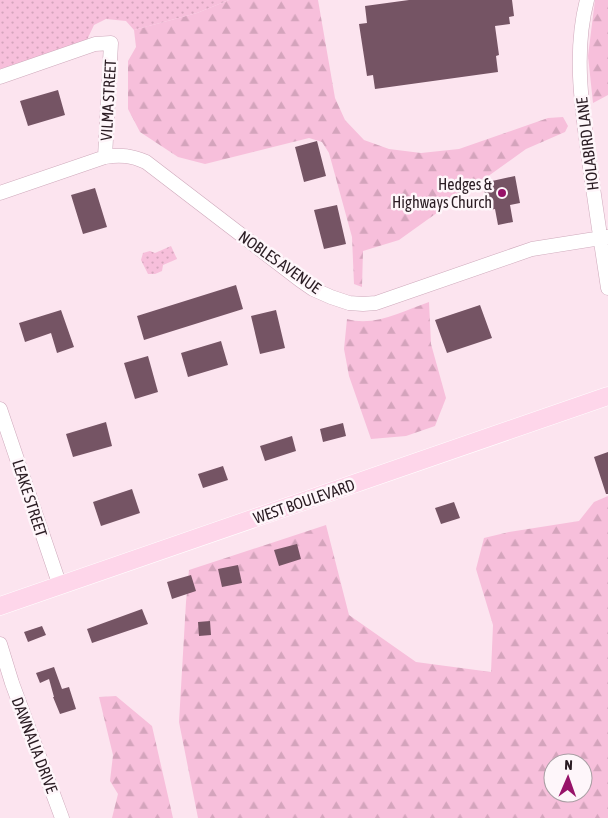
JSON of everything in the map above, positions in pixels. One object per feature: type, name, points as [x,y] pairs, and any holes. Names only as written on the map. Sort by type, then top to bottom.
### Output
[{"type":"main road","name":"WEST BOULEVARD","points":[[0,606],[608,396]]},
{"type":"street","name":"HOLABIRD LANE","points":[[587,0],[581,25],[580,75],[583,119],[604,237],[608,288]]},
{"type":"street","name":"VILMA STREET","points":[[0,77],[95,44],[111,43],[105,157]]},
{"type":"street","name":"NOBLES AVENUE","points":[[0,192],[105,157],[122,155],[136,158],[146,162],[300,280],[331,297],[349,303],[376,303],[532,249],[604,237]]},
{"type":"street","name":"LEAKE STREET","points":[[0,409],[60,586]]},
{"type":"street","name":"DAWNALIA DRIVE","points":[[0,644],[12,683],[62,818]]},
{"type":"green space","points":[[0,0],[229,0],[197,13],[134,30],[126,21],[106,19],[94,25],[86,42],[0,69]]},
{"type":"green space","points":[[229,0],[318,0],[335,98],[345,120],[364,140],[389,149],[421,153],[459,149],[548,118],[563,117],[568,126],[565,132],[526,149],[399,240],[363,251],[362,287],[354,284],[352,237],[329,153],[322,142],[309,138],[205,164],[178,157],[140,132],[128,109],[128,61],[136,47],[134,30],[197,13]]},
{"type":"green space","points":[[595,0],[608,0],[608,95],[593,103],[588,56]]},
{"type":"green space","points":[[171,246],[177,259],[163,265],[162,271],[148,274],[141,260],[143,253],[150,251],[155,253]]},
{"type":"green space","points":[[429,302],[431,344],[446,398],[435,426],[406,436],[371,439],[349,376],[344,349],[347,319],[357,321],[378,320]]},
{"type":"green space","points":[[608,496],[608,818],[198,818],[179,722],[189,570],[326,525],[349,615],[416,662],[491,672],[493,625],[476,569],[484,538],[509,532],[579,521],[594,502]]},
{"type":"green space","points":[[116,696],[152,726],[173,818],[112,818],[118,794],[110,781],[113,755],[99,697]]},
{"type":"building","points":[[409,0],[512,0],[514,16],[509,17],[510,24],[495,26],[499,55],[496,56],[498,72],[375,89],[373,75],[367,76],[359,24],[367,23],[365,6]]},
{"type":"building","points":[[58,90],[65,115],[28,126],[20,101]]},
{"type":"building","points":[[317,141],[326,176],[304,182],[295,147]]},
{"type":"building","name":"Hedges & Highways Church","points":[[515,176],[520,203],[510,205],[513,222],[498,225],[495,209],[488,210],[483,183]]},
{"type":"building","points":[[95,188],[107,227],[83,234],[71,195]]},
{"type":"building","points":[[337,205],[346,244],[324,249],[314,210]]},
{"type":"building","points":[[236,285],[243,309],[144,340],[137,316]]},
{"type":"building","points":[[480,305],[492,338],[447,353],[435,320]]},
{"type":"building","points":[[61,310],[74,347],[57,353],[51,333],[25,342],[19,323]]},
{"type":"building","points":[[276,310],[285,348],[260,354],[251,316]]},
{"type":"building","points":[[221,341],[228,365],[188,377],[181,353]]},
{"type":"building","points":[[148,356],[158,392],[135,399],[124,363]]},
{"type":"building","points":[[106,422],[112,446],[73,457],[66,434]]},
{"type":"building","points":[[343,423],[346,436],[323,442],[320,429]]},
{"type":"building","points":[[292,436],[296,451],[265,461],[260,446]]},
{"type":"building","points":[[608,452],[608,494],[606,494],[594,457]]},
{"type":"building","points":[[223,466],[228,480],[203,488],[198,474]]},
{"type":"building","points":[[132,489],[140,513],[101,526],[93,502]]},
{"type":"building","points":[[454,502],[460,518],[441,524],[435,508]]},
{"type":"building","points":[[297,544],[301,559],[279,566],[274,550]]},
{"type":"building","points":[[238,565],[242,583],[222,587],[218,569]]},
{"type":"building","points":[[191,575],[196,591],[172,599],[167,582]]},
{"type":"building","points":[[142,609],[148,624],[92,643],[87,629]]},
{"type":"building","points":[[210,621],[211,635],[199,636],[198,622]]},
{"type":"building","points":[[42,626],[46,635],[28,642],[24,632]]},
{"type":"building","points":[[54,667],[62,689],[69,687],[76,709],[60,714],[53,697],[49,679],[40,683],[36,673]]},
{"type":"place","name":"Hedges & Highways Church","points":[[502,193]]}]
